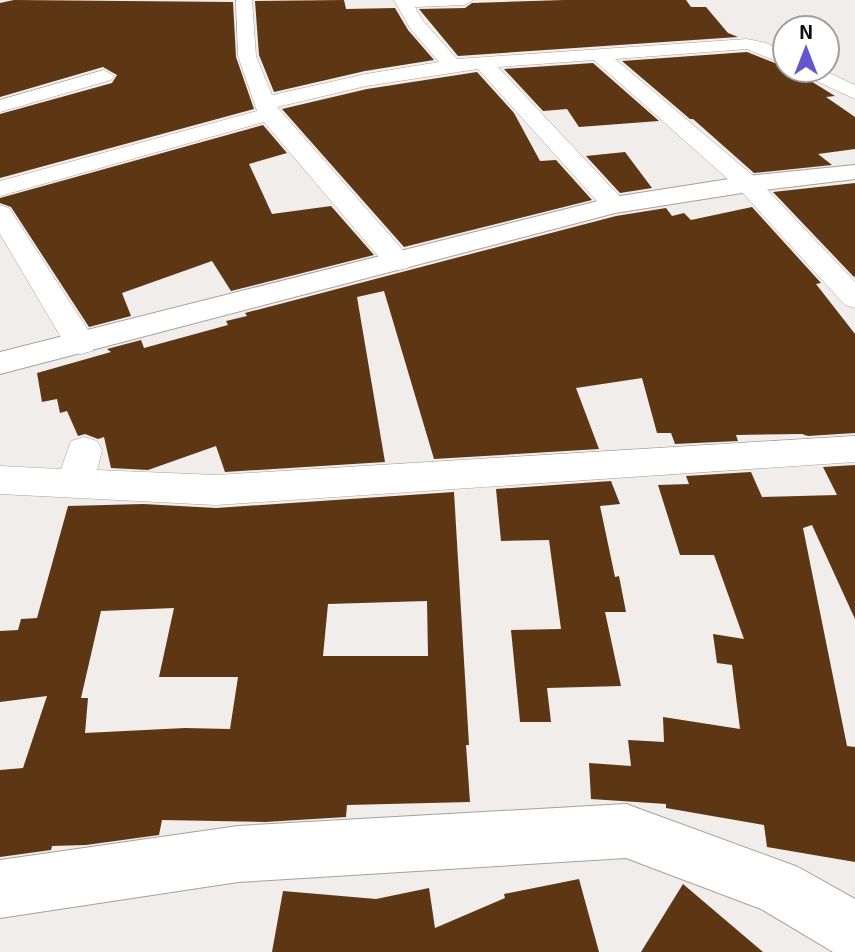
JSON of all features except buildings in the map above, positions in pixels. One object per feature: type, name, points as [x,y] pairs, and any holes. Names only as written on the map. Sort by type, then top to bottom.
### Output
[{"type":"street","points":[[244,0],[247,56],[267,108],[398,262]]},
{"type":"street","points":[[402,1],[465,0]]},
{"type":"street","points":[[402,1],[416,24],[453,65]]},
{"type":"street","points":[[0,189],[366,80],[453,65],[747,44],[771,52]]},
{"type":"street","points":[[599,55],[748,184],[855,299]]},
{"type":"street","points":[[482,63],[614,205]]},
{"type":"street","points":[[0,106],[104,76]]},
{"type":"street","points":[[837,84],[855,93]]},
{"type":"street","points":[[0,363],[614,205],[748,184],[855,172]]},
{"type":"street","points":[[0,213],[81,344]]},
{"type":"street","points":[[0,480],[80,467],[216,490],[855,449]]},
{"type":"street","points":[[0,889],[238,854],[626,831],[778,887],[855,932]]}]
